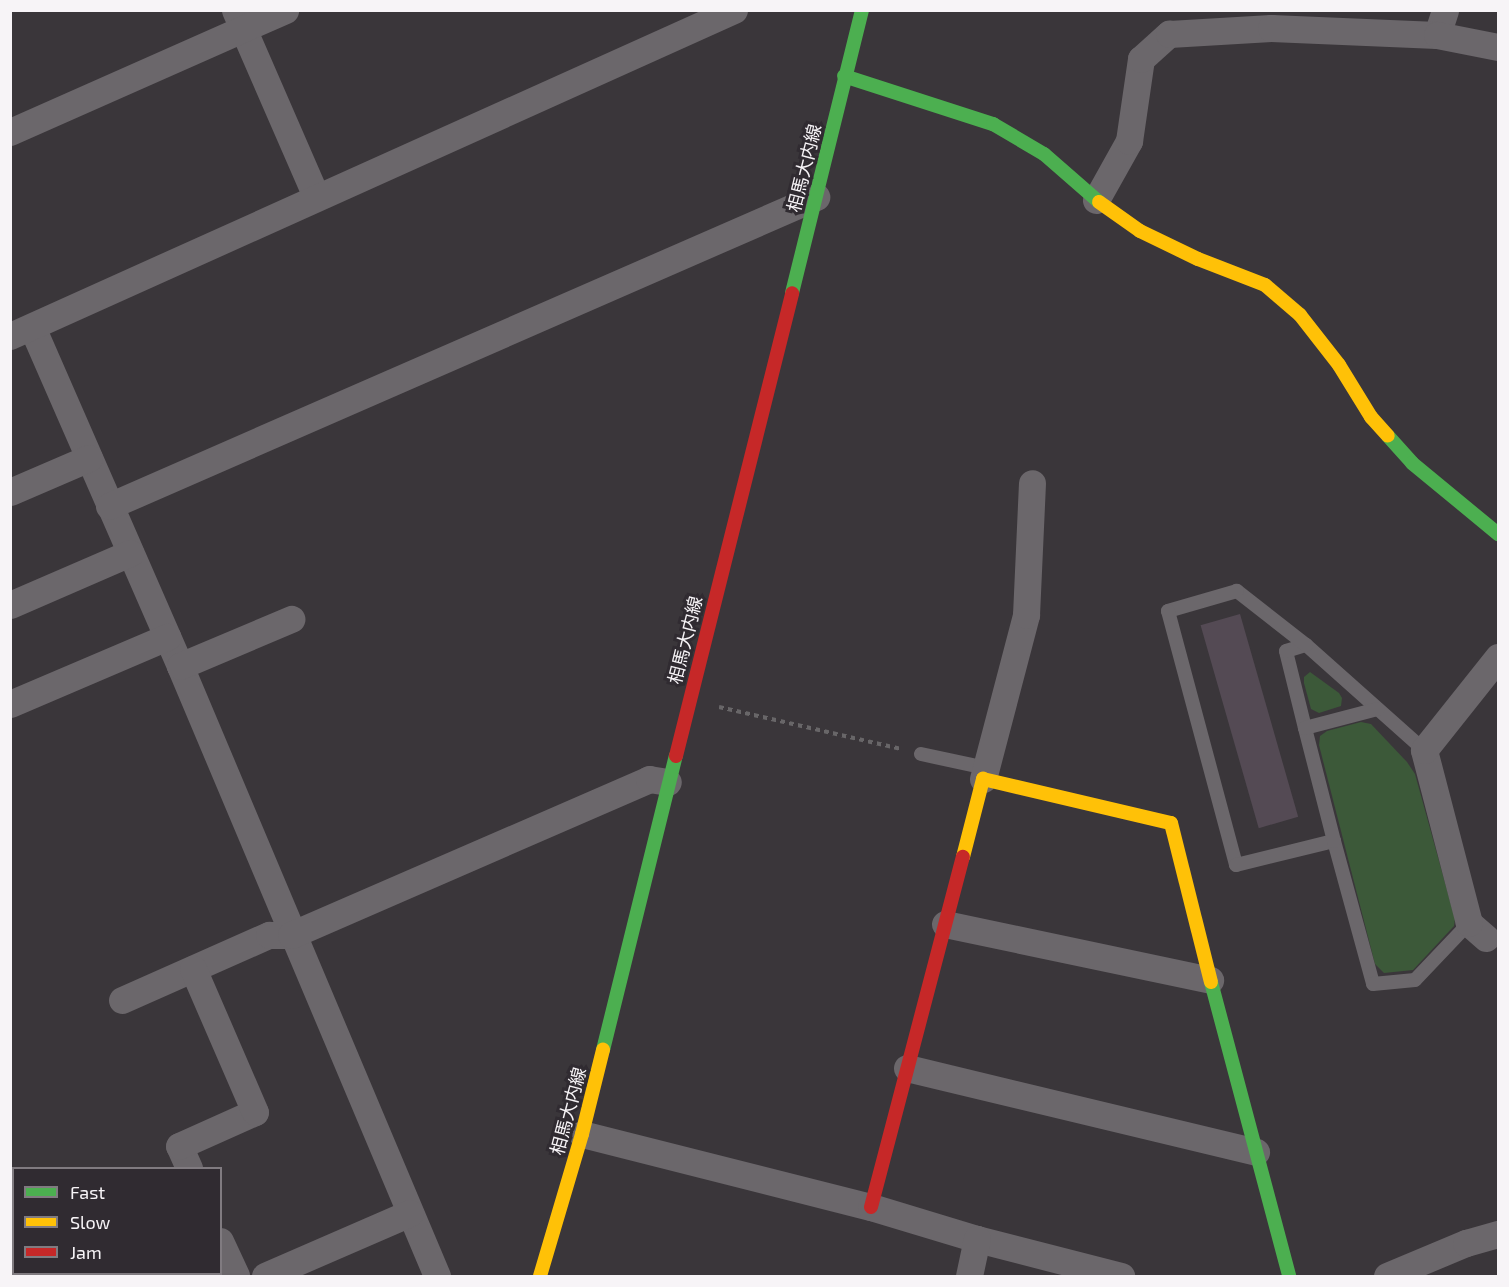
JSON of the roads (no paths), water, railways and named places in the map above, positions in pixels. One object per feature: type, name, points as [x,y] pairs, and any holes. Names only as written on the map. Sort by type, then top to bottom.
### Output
[{"type":"street","points":[[10,132],[239,20],[285,10]]},
{"type":"street","points":[[437,1276],[291,935],[180,666],[110,506],[88,458],[21,331],[316,196],[734,10]]},
{"type":"street","name":"相馬大内線","points":[[540,1276],[582,1134],[862,10]]},
{"type":"street","points":[[239,20],[316,196]]},
{"type":"street","points":[[1096,200],[1129,141],[1141,59],[1169,34],[1271,28],[1441,23],[1498,47]]},
{"type":"street","points":[[844,76],[993,124],[1044,154],[1096,200],[1150,236],[1198,259],[1265,285],[1300,315],[1339,365],[1371,417],[1412,463],[1498,534]]},
{"type":"street","points":[[110,506],[816,197]]},
{"type":"street","points":[[10,492],[88,458]]},
{"type":"street","points":[[871,1207],[1026,615],[1032,483]]},
{"type":"street","points":[[10,605],[130,553]]},
{"type":"street","points":[[180,666],[291,619]]},
{"type":"street","points":[[10,704],[167,637]]},
{"type":"street","points":[[1488,933],[1424,750],[1498,657]]},
{"type":"street","points":[[984,773],[1171,823],[1210,980],[1289,1276]]},
{"type":"street","points":[[122,1000],[270,935],[291,935],[649,779],[668,782]]},
{"type":"street","points":[[945,924],[1210,980]]},
{"type":"street","points":[[189,1167],[179,1146],[255,1112],[193,969]]},
{"type":"street","points":[[907,1068],[1256,1152]]},
{"type":"street","points":[[582,1134],[871,1207],[977,1239],[1121,1276]]},
{"type":"street","points":[[265,1276],[410,1213]]},
{"type":"street","points":[[1388,1276],[1466,1243],[1498,1234]]},
{"type":"street","points":[[969,1276],[977,1239]]},
{"type":"street","points":[[222,1245],[236,1276]]},
{"type":"lane","points":[[1334,841],[1236,865],[1168,611],[1237,591],[1306,645],[1424,750]]},
{"type":"lane","points":[[1306,645],[1286,651],[1373,984],[1415,980],[1488,933]]},
{"type":"lane","points":[[1305,728],[1378,709]]},
{"type":"lane","points":[[921,754],[984,773]]}]
